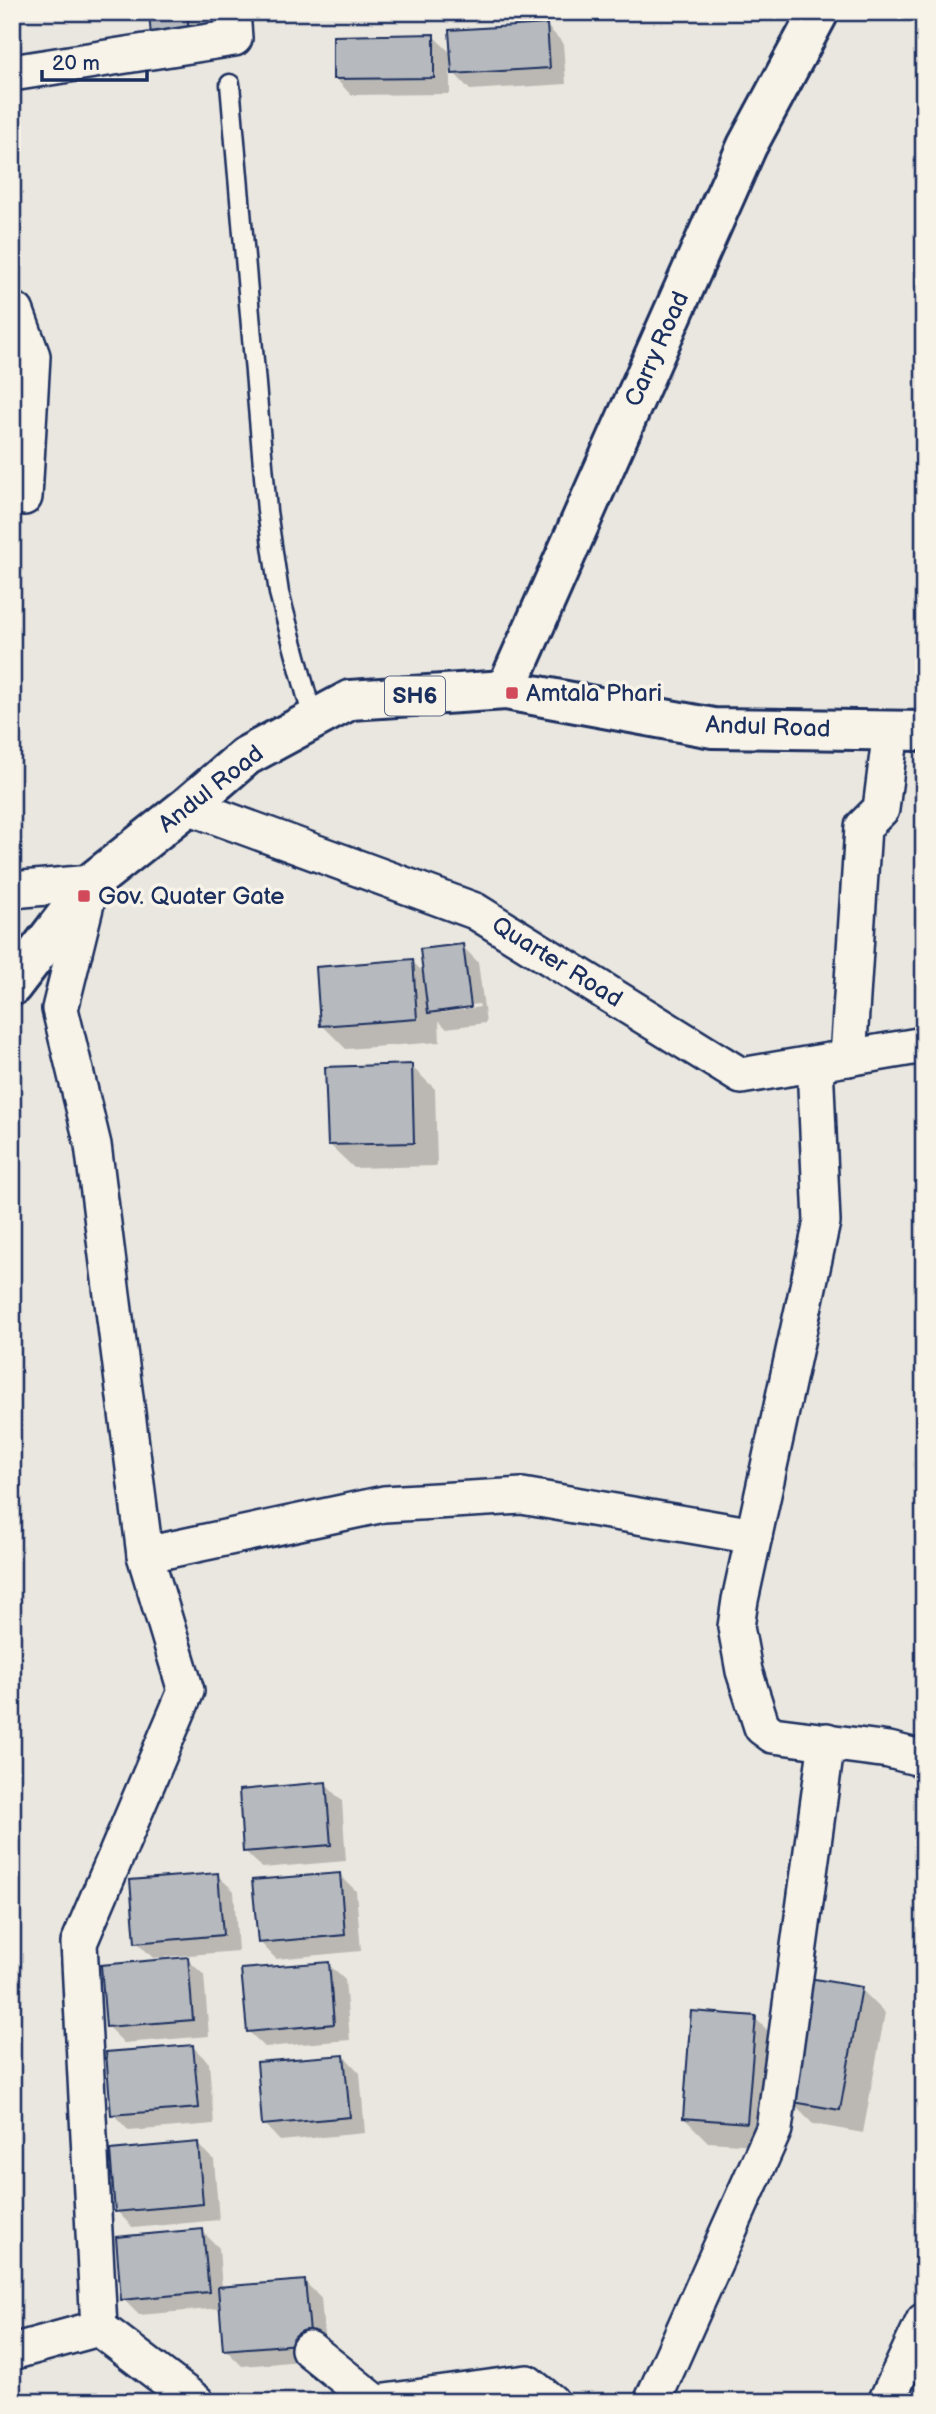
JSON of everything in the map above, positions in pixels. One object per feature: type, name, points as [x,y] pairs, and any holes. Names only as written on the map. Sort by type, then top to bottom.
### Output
[{"type":"main road","name":"Carry Road","points":[[506,690],[747,146],[819,12]]},
{"type":"main road","name":"Andul Road","points":[[12,986],[91,883],[246,756],[350,700],[506,690],[713,728],[907,731]]},
{"type":"street","points":[[12,73],[234,38],[232,12]]},
{"type":"street","points":[[12,311],[16,312],[32,356],[24,497]]},
{"type":"street","points":[[907,731],[881,809],[863,827],[832,1061],[822,1222],[736,1627],[744,1671],[762,1727],[773,1735],[889,1750],[924,1759]]},
{"type":"street","name":"Quarter Road","points":[[188,806],[475,911],[741,1076],[924,1045]]},
{"type":"street","points":[[12,890],[91,883],[60,1009],[93,1145],[145,1555],[186,1691],[79,1943],[99,2328],[196,2402]]},
{"type":"street","points":[[145,1555],[384,1504],[522,1496],[754,1536]]},
{"type":"street","points":[[652,2402],[774,2129],[827,1741]]},
{"type":"street","points":[[886,2402],[924,2322]]},
{"type":"street","points":[[12,2352],[99,2328]]},
{"type":"street","points":[[309,2349],[375,2402]]},
{"type":"street","points":[[385,2402],[527,2383],[551,2402]]},
{"type":"lane","points":[[230,84],[267,511],[279,593],[313,719]]},
{"type":"building","points":[[149,12],[187,12],[189,33],[151,37]]},
{"type":"building","points":[[547,24],[550,68],[452,74],[449,30]]},
{"type":"building","points":[[434,34],[434,78],[333,79],[333,36]]},
{"type":"building","points":[[463,944],[471,1007],[428,1013],[420,949]]},
{"type":"building","points":[[413,959],[417,1019],[320,1026],[316,967]]},
{"type":"building","points":[[412,1064],[414,1143],[328,1145],[325,1067]]},
{"type":"building","points":[[326,1782],[331,1845],[243,1852],[239,1790]]},
{"type":"building","points":[[218,1873],[223,1935],[135,1943],[130,1880]]},
{"type":"building","points":[[340,1873],[345,1935],[258,1943],[252,1880]]},
{"type":"building","points":[[188,1957],[193,2020],[106,2027],[101,1965]]},
{"type":"building","points":[[329,1962],[334,2024],[247,2032],[241,1969]]},
{"type":"building","points":[[809,1978],[862,1987],[840,2110],[787,2101]]},
{"type":"building","points":[[691,2011],[756,2016],[747,2123],[683,2118]]},
{"type":"building","points":[[193,2045],[199,2108],[111,2115],[106,2052]]},
{"type":"building","points":[[344,2055],[350,2117],[262,2125],[257,2062]]},
{"type":"building","points":[[198,2142],[203,2204],[115,2212],[110,2150]]},
{"type":"building","points":[[203,2229],[209,2292],[121,2300],[116,2237]]},
{"type":"building","points":[[305,2280],[311,2343],[223,2350],[218,2287]]},
{"type":"place","name":"Amtala Phari","points":[[512,693]]},
{"type":"place","name":"Gov. Quater Gate","points":[[84,896]]}]
